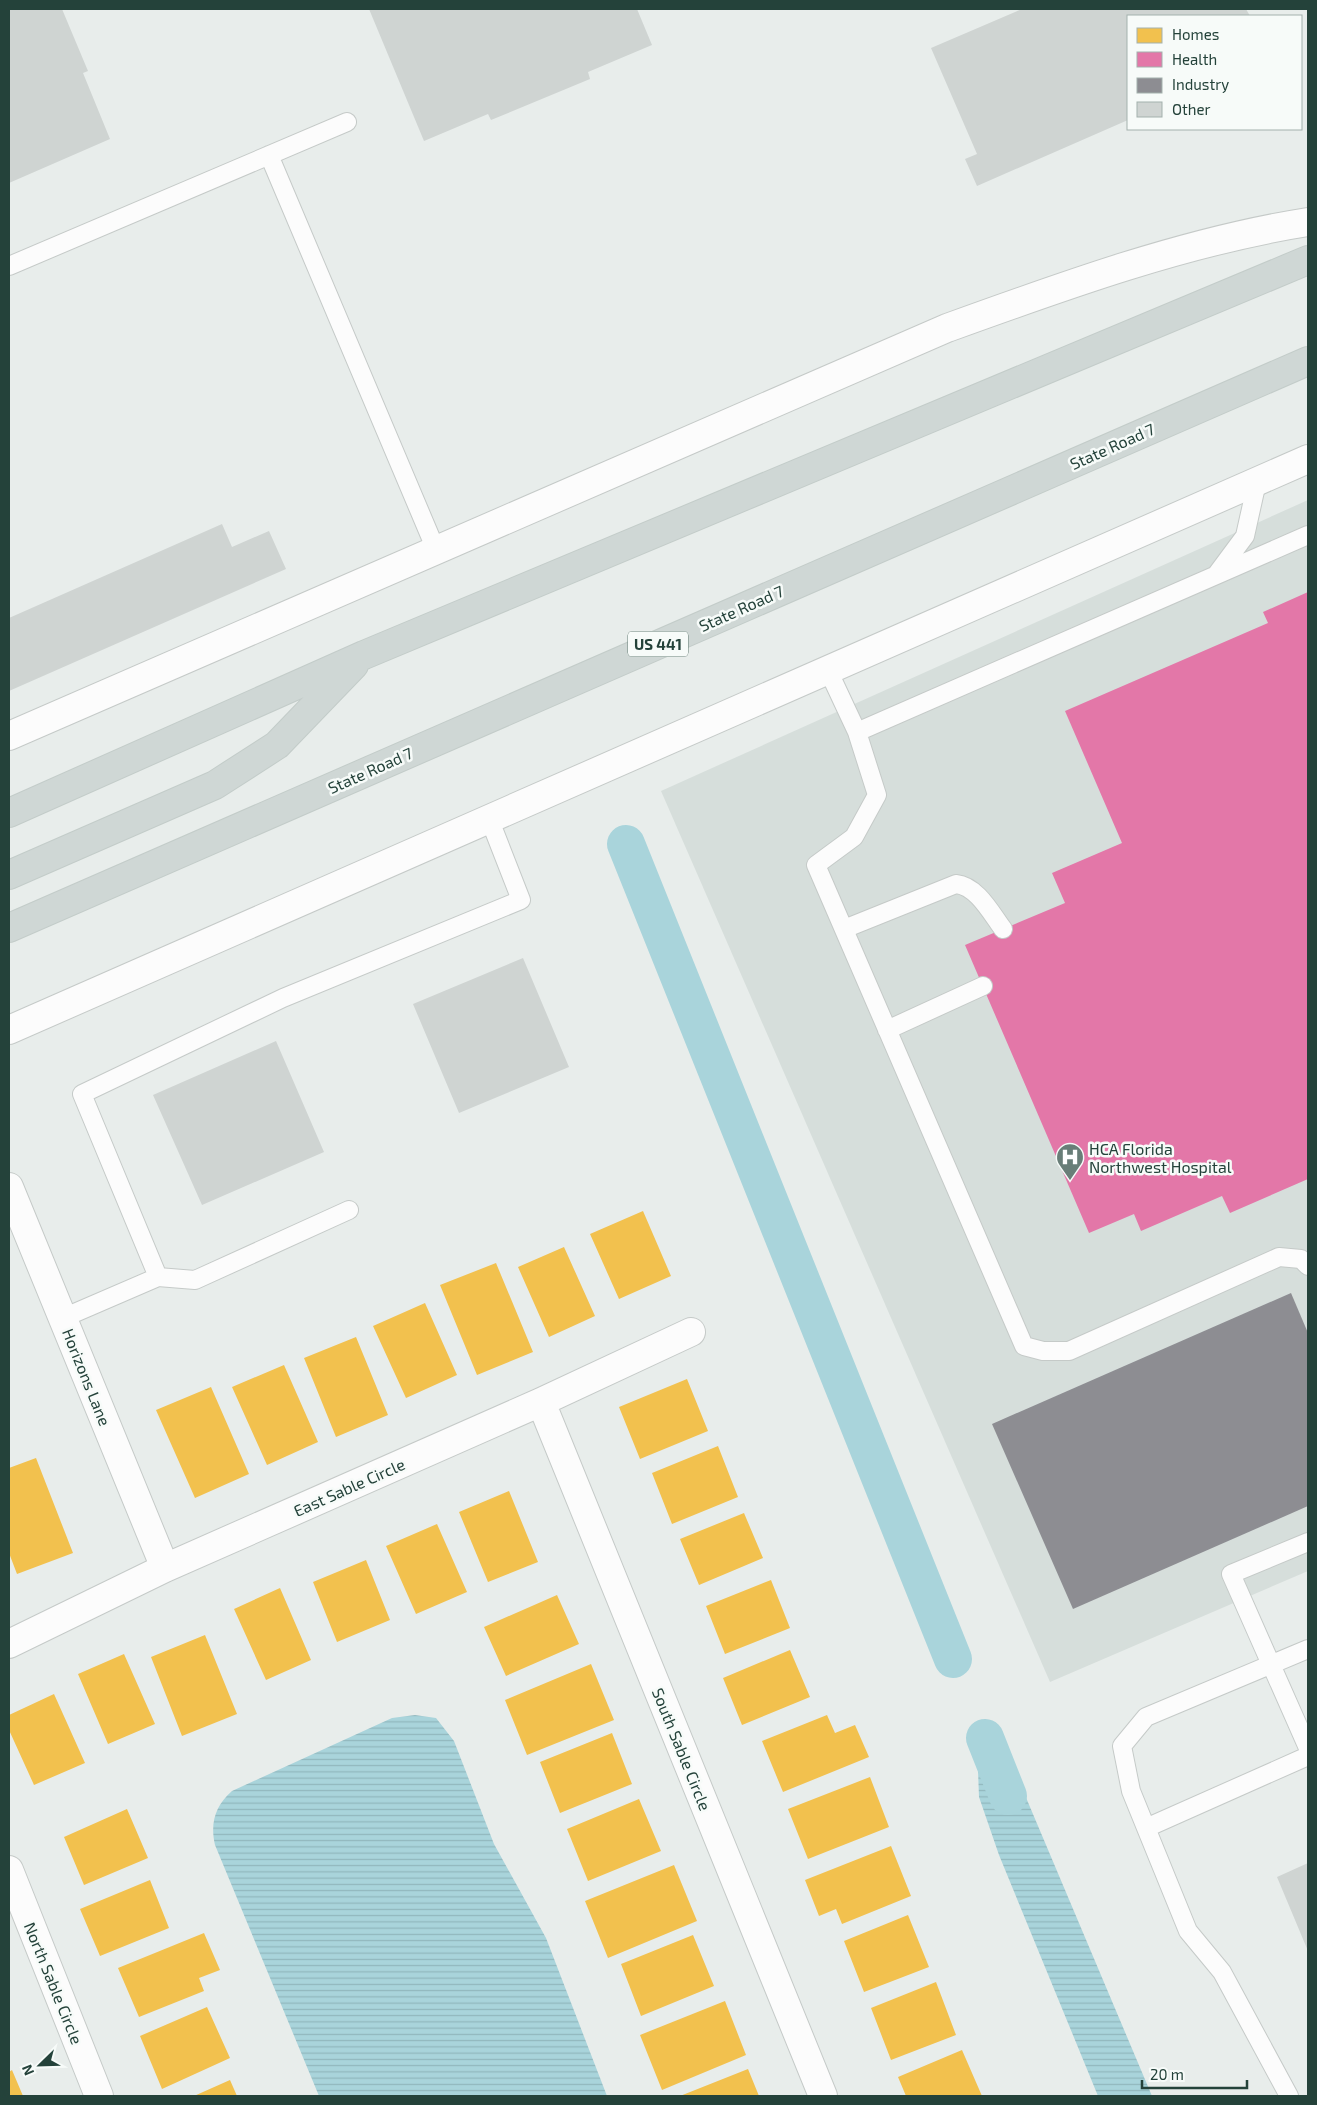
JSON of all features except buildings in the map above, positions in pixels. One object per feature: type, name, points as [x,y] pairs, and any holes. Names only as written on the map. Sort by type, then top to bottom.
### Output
[{"type":"main road","points":[[9,813],[364,655],[1308,260]]},
{"type":"main road","name":"State Road 7","points":[[9,928],[1308,361]]},
{"type":"main road","points":[[9,875],[215,785],[277,745],[364,655]]},
{"type":"street","points":[[9,736],[947,328],[1081,280],[1256,230],[1308,222]]},
{"type":"street","points":[[9,1030],[1308,460]]},
{"type":"street","name":"Horizons Lane","points":[[9,1187],[165,1568]]},
{"type":"street","name":"East Sable Circle","points":[[9,1644],[165,1568],[541,1402],[691,1332]]},
{"type":"street","name":"South Sable Circle","points":[[541,1402],[823,2096]]},
{"type":"street","name":"North Sable Circle","points":[[9,1870],[99,2096]]},
{"type":"lane","points":[[9,266],[347,122]]},
{"type":"lane","points":[[269,155],[436,550]]},
{"type":"lane","points":[[1216,576],[1245,536],[1258,482]]},
{"type":"lane","points":[[857,732],[1308,535]]},
{"type":"lane","points":[[828,670],[857,732],[877,794],[854,837],[816,865],[1024,1346],[1043,1351],[1069,1351],[1279,1257],[1301,1260],[1308,1266]]},
{"type":"lane","points":[[158,1277],[82,1094],[283,998],[521,900],[489,818]]},
{"type":"lane","points":[[844,929],[956,884],[966,884],[1003,928]]},
{"type":"lane","points":[[887,1030],[983,986]]},
{"type":"lane","points":[[63,1318],[158,1277],[195,1280],[349,1210]]},
{"type":"lane","points":[[1308,1542],[1231,1574],[1308,1748]]},
{"type":"lane","points":[[1289,2096],[1222,1972],[1188,1931],[1131,1792],[1122,1746],[1146,1717],[1308,1649]]},
{"type":"lane","points":[[1146,1828],[1308,1756]]},
{"type":"shaded area","name":"HCA Florida Northwest Hospital","points":[[1308,500],[1308,1571],[1050,1682],[661,791]]},
{"type":"water","points":[[415,1715],[436,1718],[454,1741],[494,1844],[546,1938],[607,2096],[319,2096],[215,1845],[213,1829],[215,1815],[221,1803],[232,1791],[392,1718]]},
{"type":"water","points":[[984,1749],[1002,1750],[1011,1762],[1152,2096],[1098,2096],[999,1855],[979,1797],[978,1770]]},
{"type":"waterway","points":[[626,844],[953,1659]]},
{"type":"waterway","points":[[985,1738],[1008,1796]]},
{"type":"place","name":"HCA Florida Northwest Hospital","points":[[1070,1181]]}]
